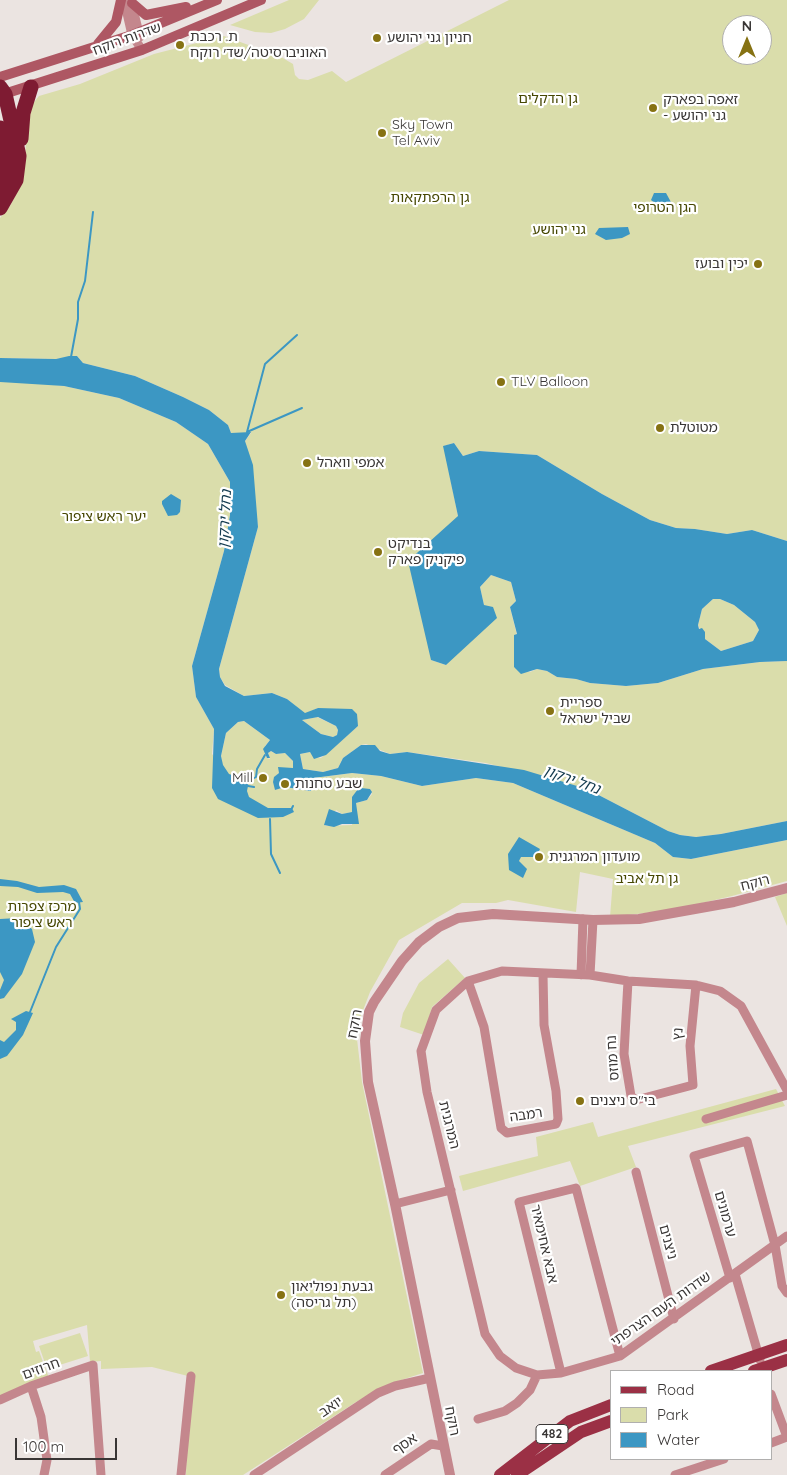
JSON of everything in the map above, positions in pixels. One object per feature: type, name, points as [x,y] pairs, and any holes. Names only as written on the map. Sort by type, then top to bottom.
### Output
[{"type":"highway","points":[[0,208],[13,187],[19,162],[23,112],[31,87]]},
{"type":"highway","points":[[2,92],[19,147],[19,162]]},
{"type":"highway","points":[[0,128],[6,165],[5,181],[0,190]]},
{"type":"highway","points":[[0,150],[4,170],[0,190]]},
{"type":"main road","points":[[93,47],[105,37],[116,22],[127,1],[143,14],[152,15],[216,0]]},
{"type":"main road","name":"שדרות רוקח","points":[[0,77],[136,33],[216,0]]},
{"type":"main road","name":"שדרות רוקח","points":[[2,92],[31,87],[142,50],[261,0]]},
{"type":"main road","points":[[714,1370],[787,1345]]},
{"type":"main road","points":[[759,1370],[787,1360]]},
{"type":"main road","name":"482","points":[[500,1475],[570,1421],[610,1406]]},
{"type":"main road","name":"482","points":[[517,1475],[581,1432],[610,1421]]},
{"type":"street","points":[[127,1],[142,50]]},
{"type":"street","name":"רוקח","points":[[456,1475],[449,1471],[443,1446],[395,1204],[369,1089],[364,1051],[370,1012],[384,987],[419,942],[439,927],[458,918],[493,914],[588,919],[639,919],[734,902],[787,888]]},
{"type":"street","points":[[586,975],[588,919]]},
{"type":"street","name":"המרגנית","points":[[537,1375],[516,1368],[500,1356],[485,1334],[427,1092],[421,1051],[436,1010],[468,981],[502,971],[586,975],[628,981],[696,985],[720,991],[741,1006],[787,1090]]},
{"type":"street","name":"רמבה","points":[[468,981],[484,1027],[501,1128],[507,1133],[556,1124],[558,1119],[556,1092],[544,1025],[543,974]]},
{"type":"street","name":"נח מוזס","points":[[628,981],[624,1054],[631,1096],[636,1100],[693,1086]]},
{"type":"street","name":"נץ","points":[[693,1086],[690,1046],[696,985]]},
{"type":"street","points":[[706,1119],[787,1095]]},
{"type":"street","name":"ערמונים","points":[[759,1370],[758,1355],[694,1156],[746,1141],[775,1245]]},
{"type":"street","name":"ניצנים","points":[[636,1172],[674,1319]]},
{"type":"street","name":"אבא אחימאיר","points":[[560,1373],[519,1202],[576,1188],[620,1356]]},
{"type":"street","points":[[395,1204],[451,1190]]},
{"type":"street","name":"שדרות העם הצרפתי","points":[[537,1375],[560,1373],[620,1356],[787,1236]]},
{"type":"street","points":[[775,1245],[782,1286],[787,1294]]},
{"type":"street","name":"חרוזים","points":[[0,1400],[31,1386],[93,1365],[101,1475]]},
{"type":"street","points":[[478,1419],[505,1411],[518,1403],[530,1390],[537,1375]]},
{"type":"street","points":[[181,1475],[191,1376]]},
{"type":"street","name":"יואב","points":[[254,1475],[378,1393],[430,1378]]},
{"type":"street","points":[[31,1386],[42,1417],[47,1460],[44,1475]]},
{"type":"street","points":[[772,1397],[787,1437],[772,1443]]},
{"type":"street","name":"אסף","points":[[385,1475],[431,1444],[443,1446]]},
{"type":"street","points":[[675,1475],[721,1460]]},
{"type":"green space","points":[[289,0],[319,0],[304,19],[285,29],[271,33],[255,32],[230,25]]},
{"type":"green space","name":"גני יהושע","points":[[509,0],[787,0],[787,541],[752,530],[727,534],[676,528],[650,520],[537,455],[479,451],[463,456],[454,443],[444,446],[458,516],[431,660],[446,665],[484,605],[480,587],[491,575],[511,582],[516,601],[510,607],[517,635],[514,636],[514,667],[530,672],[537,669],[547,671],[557,677],[590,683],[626,686],[658,683],[703,669],[760,662],[787,661],[787,821],[721,834],[696,837],[680,835],[668,831],[587,789],[486,763],[407,752],[390,754],[366,744],[361,745],[343,758],[338,768],[323,772],[303,769],[300,754],[310,752],[315,757],[321,758],[358,726],[318,708],[305,714],[287,699],[272,693],[244,696],[225,685],[220,677],[219,669],[258,527],[245,441],[251,433],[231,433],[228,425],[209,410],[183,397],[135,376],[83,363],[77,356],[56,359],[0,358],[0,218],[10,206],[22,182],[30,107],[39,96],[80,84],[154,54],[224,36],[281,57],[293,64],[295,75],[299,79],[308,80],[332,71],[346,82]]},
{"type":"green space","points":[[20,381],[64,386],[119,398],[176,422],[208,444],[230,482],[230,515],[224,551],[192,666],[196,697],[214,729],[212,754],[222,765],[221,756],[226,733],[238,722],[244,721],[270,740],[265,746],[267,758],[270,759],[268,753],[271,751],[276,754],[285,753],[293,761],[293,768],[279,773],[275,777],[275,790],[285,787],[311,791],[313,778],[352,773],[381,776],[422,786],[476,778],[513,783],[655,843],[673,857],[691,859],[787,840],[787,881],[732,896],[672,910],[610,917],[613,879],[580,872],[576,912],[508,900],[496,903],[462,903],[399,940],[370,992],[357,1026],[357,1039],[362,1082],[423,1373],[389,1384],[356,1402],[243,1475],[186,1475],[188,1376],[152,1367],[101,1369],[101,1361],[90,1362],[87,1325],[33,1341],[36,1352],[39,1351],[49,1378],[0,1398],[0,382]],"holes":[[[370,789],[372,794],[367,800],[356,803],[352,825],[325,826],[336,810],[342,814],[353,812],[352,797]]]},
{"type":"green space","points":[[713,599],[720,599],[734,605],[755,622],[759,630],[753,641],[721,651],[705,639],[698,625],[702,609]]},
{"type":"green space","points":[[317,717],[336,726],[338,730],[337,735],[333,737],[321,734],[302,720]]},
{"type":"green space","points":[[787,893],[787,926],[775,897]]},
{"type":"green space","points":[[448,959],[465,978],[432,1007],[424,1035],[400,1027],[403,1013],[419,983]]},
{"type":"green space","points":[[776,1089],[785,1106],[628,1146],[636,1167],[580,1186],[570,1161],[463,1191],[459,1176],[538,1156],[536,1137],[593,1122],[598,1137]]},
{"type":"green space","points":[[80,1333],[88,1356],[47,1369],[39,1346]]},
{"type":"water","points":[[654,193],[666,193],[672,204],[664,211],[651,200]]},
{"type":"water","points":[[628,227],[630,234],[622,238],[606,240],[595,234],[599,228]]},
{"type":"water","points":[[77,356],[83,363],[135,376],[209,410],[228,425],[231,433],[251,432],[245,441],[253,465],[258,527],[219,669],[220,677],[225,686],[244,696],[272,693],[287,699],[305,713],[318,708],[352,709],[357,714],[358,726],[326,755],[314,759],[310,752],[300,754],[303,769],[323,772],[338,768],[343,758],[361,745],[375,745],[380,751],[390,754],[407,752],[524,770],[587,789],[668,831],[680,835],[696,837],[721,834],[787,821],[787,840],[691,859],[673,857],[655,843],[513,783],[476,778],[422,786],[381,776],[352,773],[313,778],[311,791],[285,787],[275,790],[273,782],[274,777],[279,773],[278,767],[293,768],[293,761],[285,753],[276,754],[271,751],[268,753],[270,758],[267,758],[263,749],[270,740],[244,721],[238,722],[226,733],[221,756],[223,765],[229,774],[249,781],[247,791],[249,797],[268,808],[292,808],[294,812],[283,817],[258,818],[218,799],[212,788],[214,729],[196,697],[192,666],[224,551],[230,515],[230,482],[208,444],[176,422],[119,398],[64,386],[0,382],[0,358],[56,359]],"holes":[[[318,717],[336,726],[338,730],[337,735],[333,737],[321,734],[302,720]]]},
{"type":"water","points":[[454,443],[463,456],[479,451],[537,455],[650,520],[676,528],[727,534],[752,530],[787,541],[787,661],[760,662],[703,669],[658,683],[626,686],[590,683],[557,677],[547,671],[537,669],[521,674],[514,667],[514,635],[517,634],[510,607],[516,601],[511,582],[491,575],[480,587],[484,605],[493,607],[497,618],[446,665],[431,660],[408,561],[458,516],[443,446]],"holes":[[[713,599],[720,599],[734,605],[755,622],[759,630],[753,641],[721,651],[705,639],[705,632],[702,628],[699,629],[698,625],[702,609]]]},
{"type":"water","points":[[171,494],[181,500],[180,512],[177,515],[168,516],[162,501]]},
{"type":"water","points":[[361,788],[370,789],[372,792],[367,800],[356,803],[359,824],[342,824],[334,827],[324,825],[329,809],[342,814],[352,812],[352,797]]},
{"type":"water","points":[[519,837],[540,849],[536,857],[521,857],[519,861],[527,869],[523,878],[509,870],[508,854]]},
{"type":"water","points":[[0,879],[39,887],[64,885],[76,889],[83,902],[75,903],[70,894],[63,892],[37,893],[18,887],[0,886]]},
{"type":"water","points":[[18,918],[32,929],[35,942],[22,974],[4,998],[0,999],[0,990],[4,980],[0,972],[0,919]]},
{"type":"water","points":[[26,1011],[33,1013],[23,1035],[7,1056],[0,1059],[0,1040],[4,1042],[16,1030],[16,1022],[11,1019]]},
{"type":"waterway","points":[[71,357],[78,319],[78,302],[85,281],[93,212]]},
{"type":"waterway","points":[[247,432],[265,364],[297,335]]},
{"type":"waterway","points":[[247,432],[302,408]]},
{"type":"waterway","points":[[249,781],[256,777],[257,769],[265,755]]},
{"type":"waterway","points":[[248,786],[254,787]]},
{"type":"waterway","points":[[270,819],[271,854],[280,873]]},
{"type":"waterway","points":[[30,1012],[56,947],[80,909],[79,902]]},
{"type":"place","name":"חניון גני יהושע","points":[[377,38]]},
{"type":"place","name":"ת. רכבת האוניברסיטה/שד׳ רוקח","points":[[180,45]]},
{"type":"place","name":"זאפה בפארק - גני יהושע","points":[[653,108]]},
{"type":"place","name":"Sky Town Tel Aviv","points":[[382,133]]},
{"type":"place","name":"יכין ובועז","points":[[758,264]]},
{"type":"place","name":"TLV Balloon","points":[[501,382]]},
{"type":"place","name":"מטוטלת","points":[[660,428]]},
{"type":"place","name":"אמפי וואהל","points":[[307,463]]},
{"type":"place","name":"בנדיקט פיקניק פארק","points":[[378,552]]},
{"type":"place","name":"ספריית שביל ישראל","points":[[550,711]]},
{"type":"place","name":"Mill","points":[[263,778]]},
{"type":"place","name":"שבע טחנות","points":[[285,784]]},
{"type":"place","name":"מועדון המרגנית","points":[[539,857]]},
{"type":"place","name":"בי\"ס ניצנים","points":[[580,1101]]},
{"type":"place","name":"גבעת נפוליאון (תל גריסה)","points":[[281,1295]]},
{"type":"park label","name":"גן הדקלים","points":[[548,99]]},
{"type":"park label","name":"גן הרפתקאות","points":[[430,198]]},
{"type":"park label","name":"הגן הטרופי","points":[[665,208]]},
{"type":"park label","name":"יער ראש ציפור","points":[[104,517]]},
{"type":"park label","name":"גן תל אביב","points":[[647,879]]},
{"type":"park label","name":"מרכז צפרות ראש ציפור","points":[[42,916]]},
{"type":"water label","name":"נחל ירקון","points":[[225,519]]},
{"type":"water label","name":"נחל ירקון","points":[[572,780]]}]
